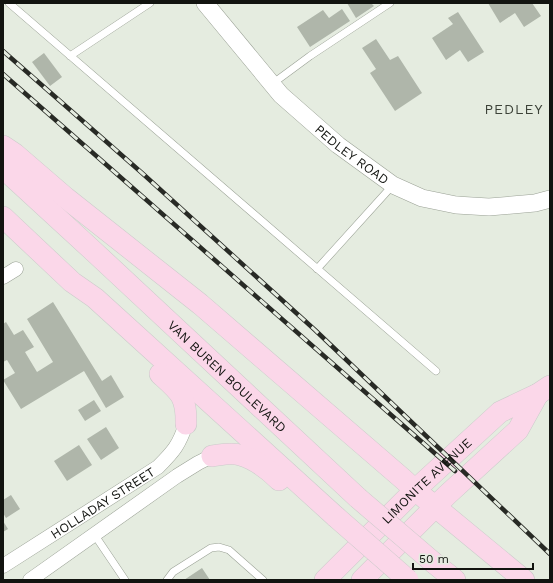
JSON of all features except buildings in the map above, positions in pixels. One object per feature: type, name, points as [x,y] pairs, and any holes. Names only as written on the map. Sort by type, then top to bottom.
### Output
[{"type":"main road","points":[[3,146],[15,154],[66,198],[200,304],[415,490],[524,580]]},
{"type":"main road","name":"VAN BUREN BOULEVARD","points":[[3,168],[358,498],[455,580]]},
{"type":"main road","points":[[3,217],[72,282],[95,298],[408,580]]},
{"type":"main road","points":[[72,282],[87,307],[180,391],[186,409],[186,424]]},
{"type":"main road","name":"LIMONITE AVENUE","points":[[325,580],[415,490],[500,412],[544,390]]},
{"type":"main road","name":"LIMONITE AVENUE","points":[[362,580],[436,507],[518,430],[544,390]]},
{"type":"main road","points":[[212,456],[224,454],[239,455],[267,469],[308,506],[336,516]]},
{"type":"street","name":"PEDLEY ROAD","points":[[204,3],[281,95],[338,145],[393,185],[422,198],[456,205],[489,207],[535,203],[550,199]]},
{"type":"street","points":[[3,277],[16,269]]},
{"type":"street","name":"HOLLADAY STREET","points":[[3,566],[158,466],[171,454],[180,440],[186,424]]},
{"type":"street","name":"HOLLADAY STREET","points":[[30,580],[177,476],[212,456]]},
{"type":"lane","points":[[9,3],[436,371]]},
{"type":"lane","points":[[70,56],[150,3]]},
{"type":"lane","points":[[272,84],[310,56],[390,3]]},
{"type":"lane","points":[[317,269],[393,185]]},
{"type":"lane","points":[[94,534],[125,580]]},
{"type":"lane","points":[[167,580],[172,572],[211,548],[219,547],[229,550],[263,580]]},
{"type":"railway","points":[[3,51],[142,173],[315,330],[550,554]]},
{"type":"railway","points":[[3,74],[455,471]]},
{"type":"district","name":"PEDLEY","points":[[514,109]]}]
